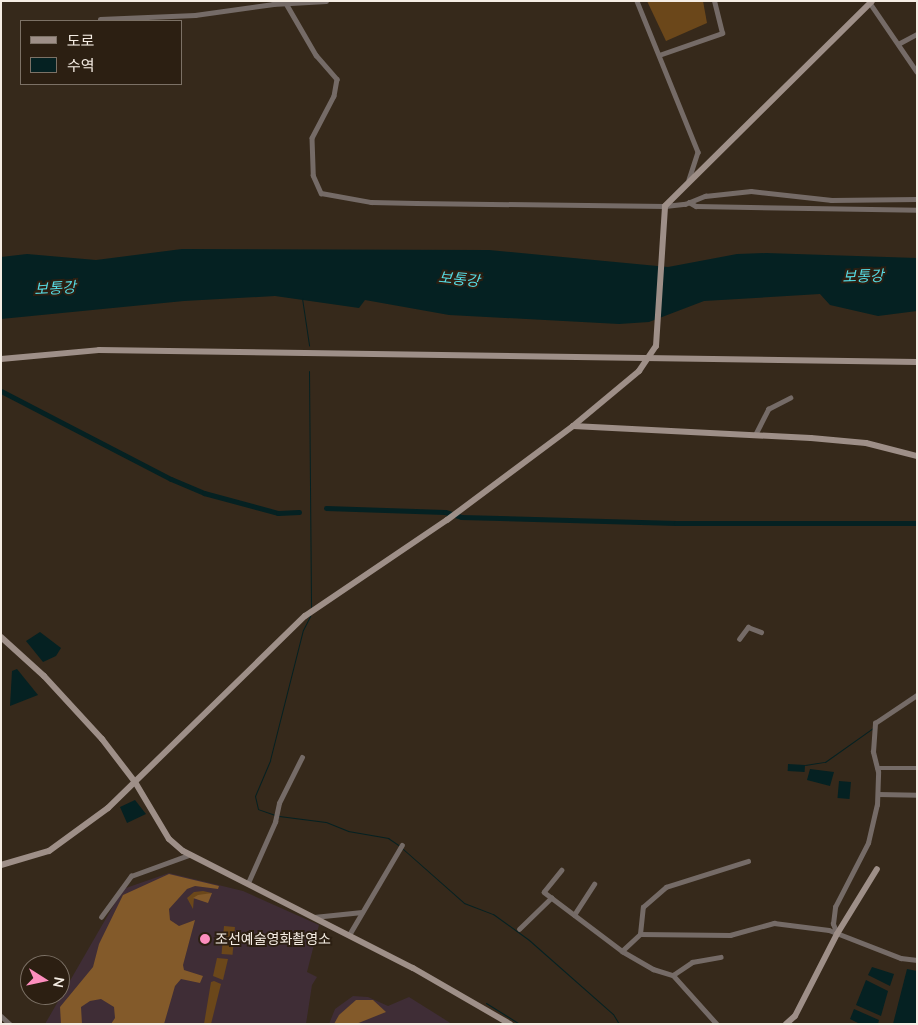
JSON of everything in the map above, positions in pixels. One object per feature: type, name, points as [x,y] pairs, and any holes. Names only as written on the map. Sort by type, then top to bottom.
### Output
[{"type":"main road","points":[[1,865],[33,857],[60,845],[135,782],[305,616],[447,520],[573,426],[650,358],[656,346],[665,206],[689,180],[871,2]]},
{"type":"main road","points":[[1,359],[99,350],[917,362]]},
{"type":"main road","points":[[573,426],[755,435],[866,443],[917,456]]},
{"type":"main road","points":[[1,637],[69,701],[135,782],[169,839],[189,854],[349,935],[510,1024]]},
{"type":"main road","points":[[786,1024],[795,1016],[837,934],[877,869]]},
{"type":"street","points":[[100,19],[195,15],[273,4],[287,5],[326,1]]},
{"type":"street","points":[[637,1],[698,152],[689,180]]},
{"type":"street","points":[[659,55],[722,34],[714,1]]},
{"type":"street","points":[[871,2],[917,72]]},
{"type":"street","points":[[287,5],[316,55],[337,79],[334,96],[312,138],[314,181],[321,193],[371,202],[665,206],[689,202],[705,196],[751,191],[831,200],[917,199]]},
{"type":"street","points":[[898,44],[917,34]]},
{"type":"street","points":[[689,202],[696,206],[917,210]]},
{"type":"street","points":[[755,435],[768,409],[790,398]]},
{"type":"street","points":[[739,639],[748,627],[761,632]]},
{"type":"street","points":[[837,934],[833,924],[834,907],[868,843],[878,794],[877,768],[873,752],[876,723],[917,695]]},
{"type":"street","points":[[248,884],[302,757]]},
{"type":"street","points":[[877,768],[917,768]]},
{"type":"street","points":[[878,794],[917,795]]},
{"type":"street","points":[[349,935],[402,845]]},
{"type":"street","points":[[101,917],[131,876],[189,854]]},
{"type":"street","points":[[622,951],[640,934],[642,907],[666,888],[748,861]]},
{"type":"street","points":[[562,870],[544,892],[622,951],[653,969],[673,975],[717,1024]]},
{"type":"street","points":[[574,915],[594,884]]},
{"type":"street","points":[[519,928],[551,898]]},
{"type":"street","points":[[314,917],[362,912]]},
{"type":"street","points":[[640,934],[730,935],[774,923],[829,930],[901,958],[917,960]]},
{"type":"street","points":[[673,975],[692,962],[721,958]]},
{"type":"street","points":[[1,1016],[10,1024]]},
{"type":"shaded area","points":[[647,1],[703,1],[707,23],[666,41]]},
{"type":"shaded area","name":"조선예술영화촬영소","points":[[169,873],[243,891],[319,925],[307,972],[317,977],[312,985],[306,1024],[45,1024],[56,1005],[70,1005],[70,981],[123,889]]},
{"type":"shaded area","points":[[169,874],[219,886],[218,889],[195,886],[187,889],[169,909],[170,920],[179,926],[195,920],[183,965],[184,970],[203,976],[200,983],[181,979],[175,986],[164,1024],[111,1024],[115,1018],[114,1007],[101,999],[90,1001],[81,1007],[82,1024],[61,1024],[60,1007],[62,1005],[70,1005],[70,995],[93,967],[99,944],[123,895]]},
{"type":"shaded area","points":[[194,892],[212,893],[194,898],[193,909],[187,898]]},
{"type":"shaded area","points":[[212,893],[208,903],[193,898],[198,895]]},
{"type":"shaded area","points":[[224,926],[235,927],[233,955],[222,954]]},
{"type":"shaded area","points":[[217,958],[228,959],[223,980],[213,976]]},
{"type":"shaded area","points":[[214,981],[221,984],[211,1024],[204,1024],[211,982]]},
{"type":"shaded area","points":[[353,996],[368,997],[388,1006],[409,997],[452,1024],[329,1024],[335,1009]]},
{"type":"shaded area","points":[[356,1000],[373,1000],[386,1012],[356,1024],[334,1024],[339,1015]]},
{"type":"water","name":"보통강","points":[[182,249],[489,250],[668,267],[737,254],[766,253],[917,258],[917,311],[878,316],[830,305],[820,294],[704,301],[649,322],[619,324],[449,315],[365,300],[359,308],[275,296],[184,301],[1,319],[1,257],[27,254],[96,260]]},
{"type":"water","points":[[40,632],[61,648],[56,656],[43,662],[26,641]]},
{"type":"water","points":[[17,669],[38,695],[10,706],[12,671]]},
{"type":"water","points":[[788,764],[805,765],[805,772],[788,771]]},
{"type":"water","points":[[810,769],[834,772],[830,786],[807,780]]},
{"type":"water","points":[[839,781],[851,782],[849,799],[838,798]]},
{"type":"water","points":[[135,800],[146,814],[127,823],[120,807]]},
{"type":"water","points":[[872,967],[894,974],[890,986],[868,975]]},
{"type":"water","points":[[907,969],[917,971],[917,1024],[893,1024]]},
{"type":"water","points":[[866,980],[888,991],[881,1016],[856,1005]]},
{"type":"water","points":[[854,1009],[879,1020],[878,1024],[860,1024],[850,1019]]},
{"type":"waterway","points":[[302,298],[309,345]]},
{"type":"waterway","points":[[309,371],[311,607]]},
{"type":"waterway","points":[[1,391],[171,479],[204,493],[278,513],[299,512]]},
{"type":"waterway","points":[[326,508],[445,512],[461,517],[676,523],[917,523]]},
{"type":"waterway","points":[[275,815],[258,809],[255,796],[270,760],[303,630],[310,616]]},
{"type":"waterway","points":[[805,765],[825,762],[873,728]]},
{"type":"waterway","points":[[279,816],[326,822],[348,831],[388,838],[400,846]]},
{"type":"waterway","points":[[403,849],[464,903],[493,914],[529,940],[613,1014],[619,1024]]},
{"type":"waterway","points":[[486,1003],[520,1024]]},
{"type":"place","name":"조선예술영화촬영소","points":[[205,939]]}]
